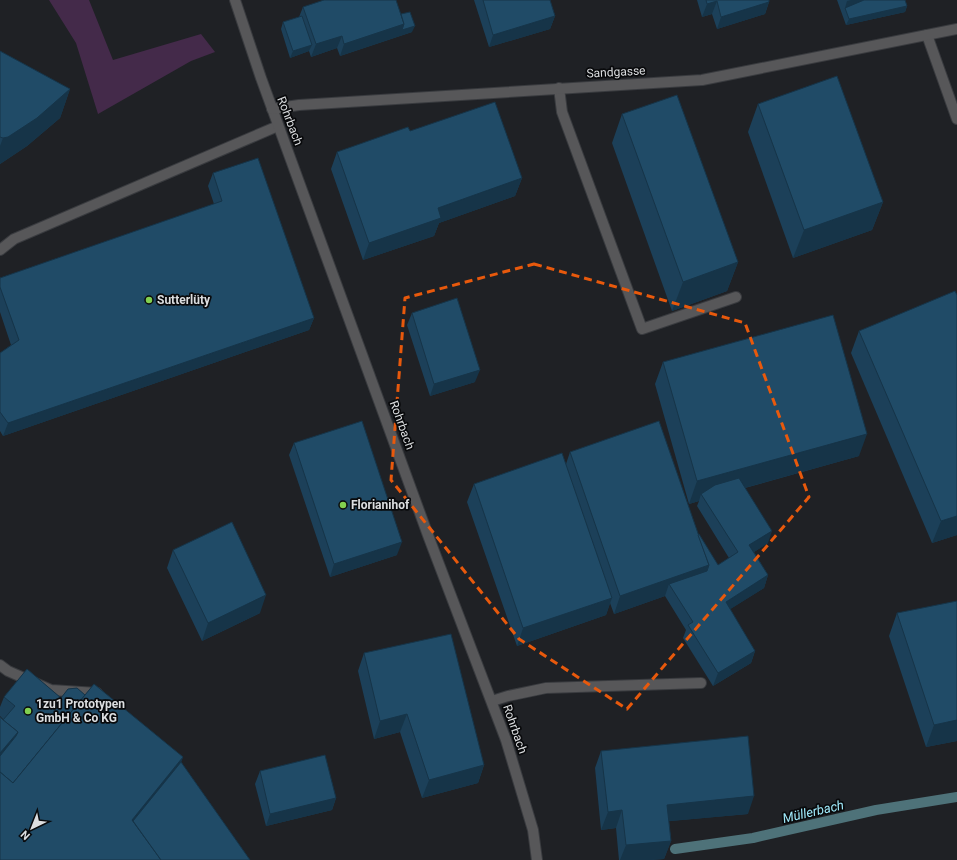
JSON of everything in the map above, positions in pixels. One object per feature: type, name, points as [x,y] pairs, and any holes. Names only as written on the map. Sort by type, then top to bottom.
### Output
[{"type":"street","name":"Rohrbach","points":[[235,0],[278,126],[429,538],[506,740],[533,830],[538,860]]},
{"type":"street","name":"Sandgasse","points":[[272,109],[299,105],[702,80],[957,29]]},
{"type":"street","points":[[927,35],[957,119]]},
{"type":"street","points":[[559,88],[562,112],[642,329],[736,297]]},
{"type":"street","points":[[0,250],[14,239],[278,126]]},
{"type":"street","points":[[0,665],[8,671],[51,690],[97,693]]},
{"type":"street","points":[[492,702],[508,696],[546,688],[701,683]]},
{"type":"highlighted area","points":[[534,264],[745,323],[809,497],[627,709],[519,639],[391,480],[405,298]]},
{"type":"shaded area","points":[[49,0],[89,0],[113,60],[201,34],[215,52],[191,61],[98,114],[76,43]]},
{"type":"building","points":[[324,0],[396,0],[404,24],[344,44],[342,36],[316,44],[303,7]]},
{"type":"building","points":[[483,0],[550,0],[555,16],[493,35]]},
{"type":"building","points":[[706,0],[769,0],[769,2],[721,17],[717,1],[707,4]]},
{"type":"building","points":[[864,0],[905,0],[907,6],[849,19],[845,8]]},
{"type":"building","points":[[410,12],[415,26],[402,30],[404,24],[401,14]]},
{"type":"building","points":[[302,16],[312,45],[293,51],[283,22]]},
{"type":"building","points":[[0,51],[70,89],[37,118],[8,137],[3,138],[0,137]]},
{"type":"building","points":[[837,76],[883,202],[804,230],[758,104]]},
{"type":"building","points":[[677,95],[738,262],[683,282],[622,114]]},
{"type":"building","points":[[495,102],[522,178],[438,208],[441,218],[369,243],[337,152],[408,127],[410,131]]},
{"type":"building","name":"Sutterlüty","points":[[258,158],[314,318],[8,423],[0,412],[0,353],[19,340],[0,287],[0,278],[222,201],[213,173]]},
{"type":"building","points":[[955,291],[957,295],[957,516],[941,521],[859,331]]},
{"type":"building","points":[[457,298],[480,370],[434,384],[412,313]]},
{"type":"building","points":[[833,315],[867,434],[697,481],[663,362]]},
{"type":"building","name":"Florianihof","points":[[362,421],[402,542],[334,564],[294,443]]},
{"type":"building","points":[[659,421],[709,565],[620,596],[570,452]]},
{"type":"building","points":[[562,453],[612,598],[523,628],[474,484]]},
{"type":"building","points":[[739,478],[772,531],[749,545],[768,575],[726,602],[755,651],[718,673],[688,625],[693,622],[669,584],[707,571],[709,565],[698,535],[699,534],[718,565],[738,552],[701,494],[715,485]]},
{"type":"building","points":[[232,522],[266,595],[208,623],[173,550]]},
{"type":"building","points":[[957,601],[957,720],[934,725],[897,613]]},
{"type":"building","points":[[451,634],[484,765],[429,780],[407,714],[380,721],[364,653]]},
{"type":"building","points":[[27,669],[61,698],[68,689],[77,688],[85,695],[13,783],[0,772],[0,756],[18,732],[3,720],[15,706],[4,697]]},
{"type":"building","points":[[94,684],[183,757],[132,820],[161,860],[0,860],[0,772],[13,783]]},
{"type":"building","points":[[0,717],[18,732],[0,753]]},
{"type":"building","points":[[748,736],[754,796],[667,805],[671,841],[626,845],[622,810],[608,812],[601,751]]},
{"type":"building","points":[[325,755],[336,798],[270,814],[260,771]]},
{"type":"building","points":[[181,762],[250,860],[161,860],[133,821]]},
{"type":"waterway","name":"Müllerbach","points":[[675,849],[753,838],[876,810],[957,797]]},
{"type":"place","name":"Sutterlüty","points":[[149,300]]},
{"type":"place","name":"Florianihof","points":[[343,505]]},
{"type":"place","name":"1zu1 Prototypen GmbH & Co KG","points":[[28,711]]}]
